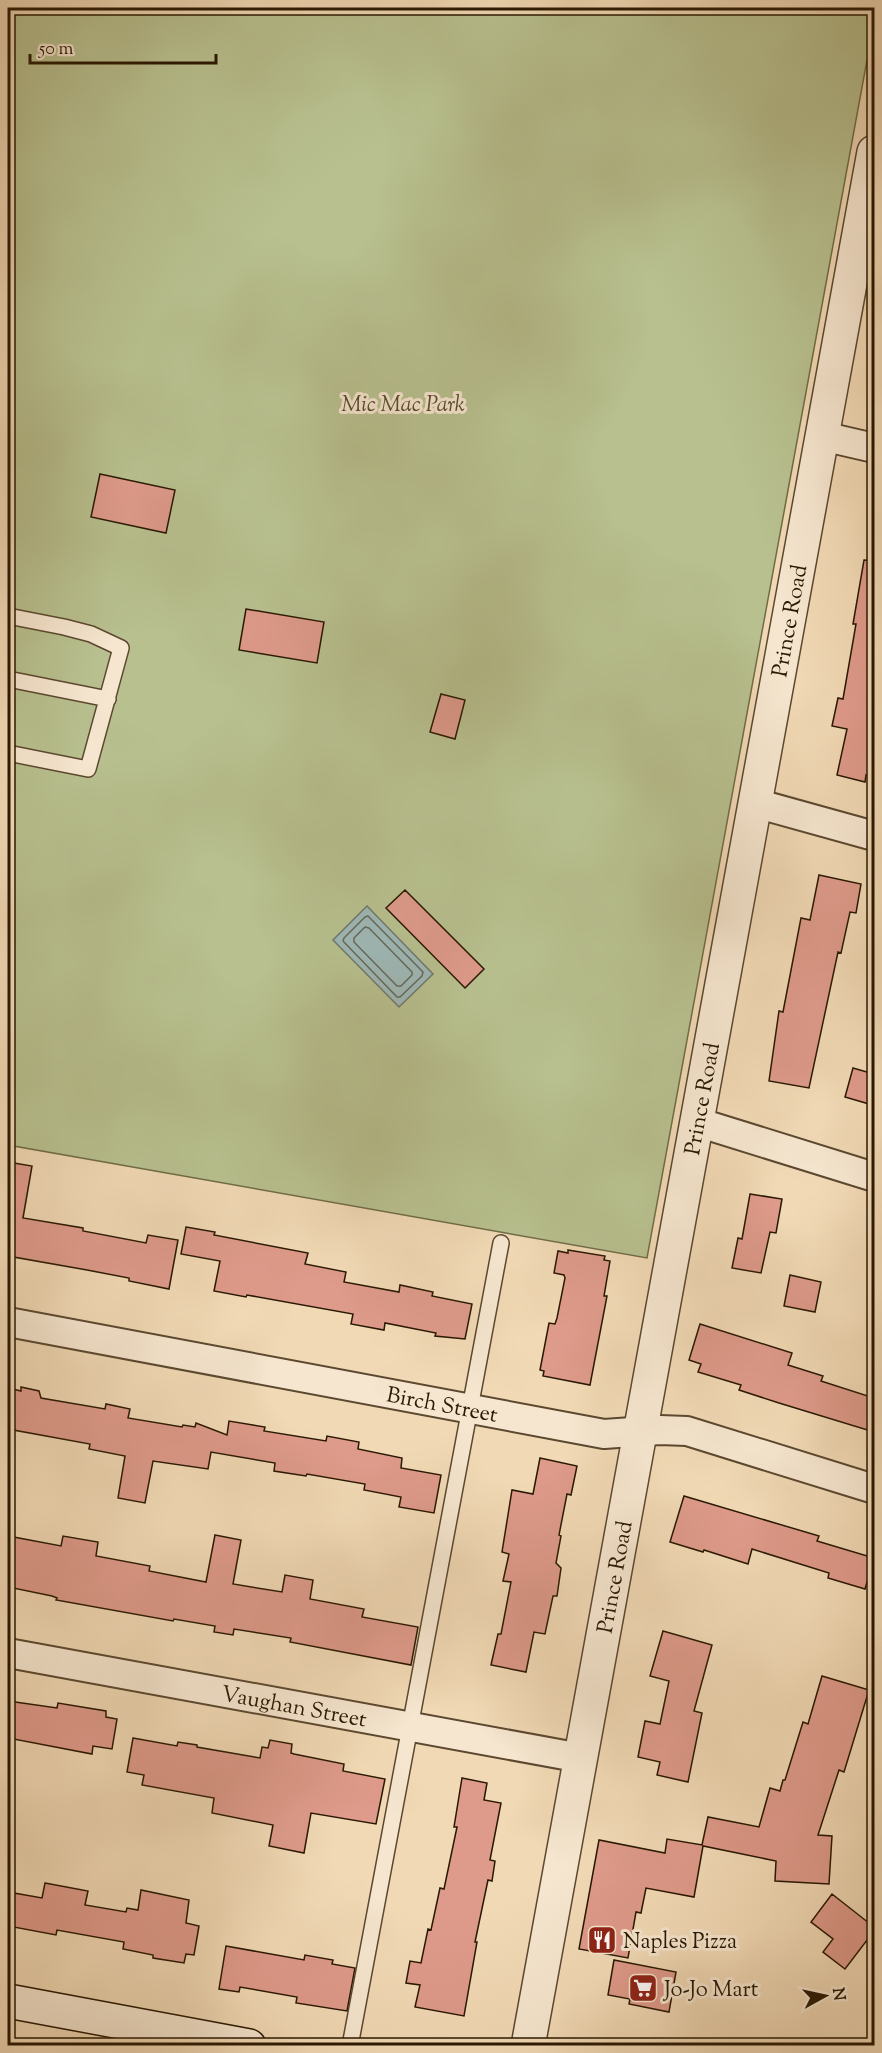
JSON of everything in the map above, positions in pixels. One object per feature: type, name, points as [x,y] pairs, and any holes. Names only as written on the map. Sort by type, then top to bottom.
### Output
[{"type":"street","name":"Prince Road","points":[[528,2046],[874,152]]},
{"type":"street","points":[[822,436],[874,448]]},
{"type":"street","points":[[755,803],[874,836]]},
{"type":"street","points":[[697,1122],[874,1177]]},
{"type":"street","name":"Birch Street","points":[[8,1322],[604,1434],[687,1431],[874,1489]]},
{"type":"street","name":"Vaughan Street","points":[[8,1653],[581,1758]]},
{"type":"street","points":[[8,2001],[249,2046]]},
{"type":"lane","points":[[8,616],[91,634],[121,648],[88,769],[8,753]]},
{"type":"lane","points":[[8,679],[108,699]]},
{"type":"lane","points":[[350,2046],[501,1243]]},
{"type":"green space","name":"Mic Mac Park","points":[[8,8],[874,8],[874,22],[647,1258],[8,1145]]},
{"type":"water","points":[[367,906],[433,974],[399,1007],[333,940]]},
{"type":"building","points":[[100,474],[175,490],[166,533],[91,517]]},
{"type":"building","points":[[864,560],[874,561],[874,777],[866,775],[865,782],[837,775],[847,729],[832,726],[838,698],[843,699]]},
{"type":"building","points":[[246,609],[324,622],[317,663],[239,650]]},
{"type":"building","points":[[441,694],[465,700],[455,739],[430,732]]},
{"type":"building","points":[[819,875],[861,884],[856,913],[850,912],[841,953],[838,952],[809,1088],[769,1081],[779,1011],[783,1012],[801,918],[810,920]]},
{"type":"building","points":[[405,890],[484,969],[465,988],[386,908]]},
{"type":"building","points":[[853,1068],[874,1074],[874,1086],[869,1104],[845,1097]]},
{"type":"building","points":[[8,1162],[32,1166],[23,1218],[83,1228],[83,1231],[146,1243],[148,1235],[178,1240],[169,1289],[129,1281],[129,1278],[8,1256]]},
{"type":"building","points":[[750,1194],[782,1199],[776,1233],[770,1232],[761,1273],[732,1268],[738,1238],[742,1239]]},
{"type":"building","points":[[186,1227],[215,1232],[214,1235],[308,1253],[305,1264],[346,1272],[344,1282],[399,1292],[400,1285],[433,1292],[432,1296],[472,1304],[465,1339],[435,1336],[436,1333],[385,1323],[384,1330],[351,1324],[353,1314],[214,1291],[220,1261],[181,1254]]},
{"type":"building","points":[[568,1250],[605,1256],[604,1260],[610,1261],[604,1296],[607,1296],[590,1385],[543,1376],[544,1371],[540,1370],[549,1323],[555,1324],[565,1278],[564,1275],[554,1273],[558,1251],[568,1253]]},
{"type":"building","points":[[790,1275],[821,1282],[815,1312],[784,1306]]},
{"type":"building","points":[[700,1324],[792,1353],[788,1365],[823,1376],[821,1381],[874,1398],[874,1432],[739,1390],[741,1385],[698,1372],[701,1364],[689,1360]]},
{"type":"building","points":[[21,1387],[39,1391],[41,1398],[105,1409],[106,1404],[130,1409],[128,1418],[182,1427],[183,1425],[195,1427],[196,1423],[227,1435],[229,1421],[265,1427],[264,1431],[326,1441],[327,1436],[359,1442],[358,1449],[402,1458],[401,1468],[441,1475],[434,1513],[399,1507],[401,1497],[364,1490],[365,1484],[274,1471],[275,1463],[211,1452],[208,1469],[153,1461],[145,1503],[118,1498],[125,1456],[89,1449],[90,1444],[8,1429],[8,1388],[21,1391]]},
{"type":"building","points":[[540,1458],[577,1466],[571,1495],[567,1494],[559,1535],[561,1536],[556,1563],[561,1568],[557,1596],[553,1596],[545,1634],[534,1632],[526,1672],[491,1665],[498,1634],[501,1634],[511,1582],[503,1581],[509,1554],[502,1552],[512,1490],[533,1494]]},
{"type":"building","points":[[684,1496],[819,1536],[817,1541],[874,1558],[865,1589],[828,1578],[829,1573],[752,1549],[748,1564],[670,1542]]},
{"type":"building","points":[[215,1535],[241,1540],[233,1584],[282,1592],[285,1575],[313,1580],[310,1599],[364,1609],[362,1617],[418,1627],[411,1665],[290,1642],[291,1638],[234,1629],[233,1635],[214,1632],[215,1626],[174,1619],[173,1621],[56,1600],[57,1598],[52,1596],[8,1587],[8,1536],[61,1546],[63,1536],[98,1542],[96,1556],[150,1566],[149,1571],[206,1582]]},
{"type":"building","points":[[663,1631],[712,1645],[694,1711],[702,1713],[688,1782],[657,1775],[660,1762],[638,1757],[645,1721],[660,1724],[669,1681],[650,1676]]},
{"type":"building","points":[[822,1676],[869,1690],[844,1772],[839,1770],[818,1835],[832,1836],[829,1884],[775,1881],[776,1861],[703,1846],[694,1897],[646,1888],[641,1913],[636,1912],[628,1958],[579,1949],[599,1840],[665,1853],[667,1839],[702,1845],[708,1817],[759,1827],[770,1788],[780,1791],[783,1780],[785,1780],[803,1722],[808,1724]]},
{"type":"building","points":[[8,1701],[57,1708],[58,1703],[106,1711],[106,1717],[117,1719],[112,1749],[93,1746],[92,1754],[8,1738]]},
{"type":"building","points":[[133,1738],[177,1746],[178,1742],[260,1758],[262,1747],[268,1748],[270,1740],[292,1744],[291,1753],[344,1764],[343,1771],[385,1779],[376,1824],[311,1813],[304,1853],[269,1846],[273,1825],[212,1813],[214,1798],[142,1785],[144,1775],[127,1772]]},
{"type":"building","points":[[462,1778],[487,1783],[484,1800],[501,1803],[490,1860],[495,1861],[492,1881],[488,1880],[475,1942],[477,1942],[464,2016],[415,2007],[420,1985],[406,1983],[410,1961],[421,1963],[440,1888],[444,1889],[457,1827],[454,1827]]},
{"type":"building","points":[[45,1883],[88,1891],[85,1905],[126,1912],[127,1908],[138,1910],[141,1890],[189,1900],[186,1923],[199,1926],[194,1955],[186,1954],[184,1963],[153,1958],[153,1955],[123,1949],[124,1942],[57,1930],[56,1935],[8,1926],[8,1892],[42,1898]]},
{"type":"building","points":[[832,1894],[874,1927],[874,1931],[845,1969],[823,1952],[833,1939],[811,1922]]},
{"type":"building","points":[[226,1946],[304,1960],[305,1955],[333,1960],[332,1964],[355,1968],[347,2011],[296,2003],[297,1997],[240,1987],[239,1992],[219,1989]]},
{"type":"building","points":[[614,1960],[676,1972],[669,2012],[629,2004],[630,1999],[608,1995]]},
{"type":"place","name":"Naples Pizza","points":[[602,1940]]},
{"type":"place","name":"Jo-Jo Mart","points":[[643,1988]]}]
